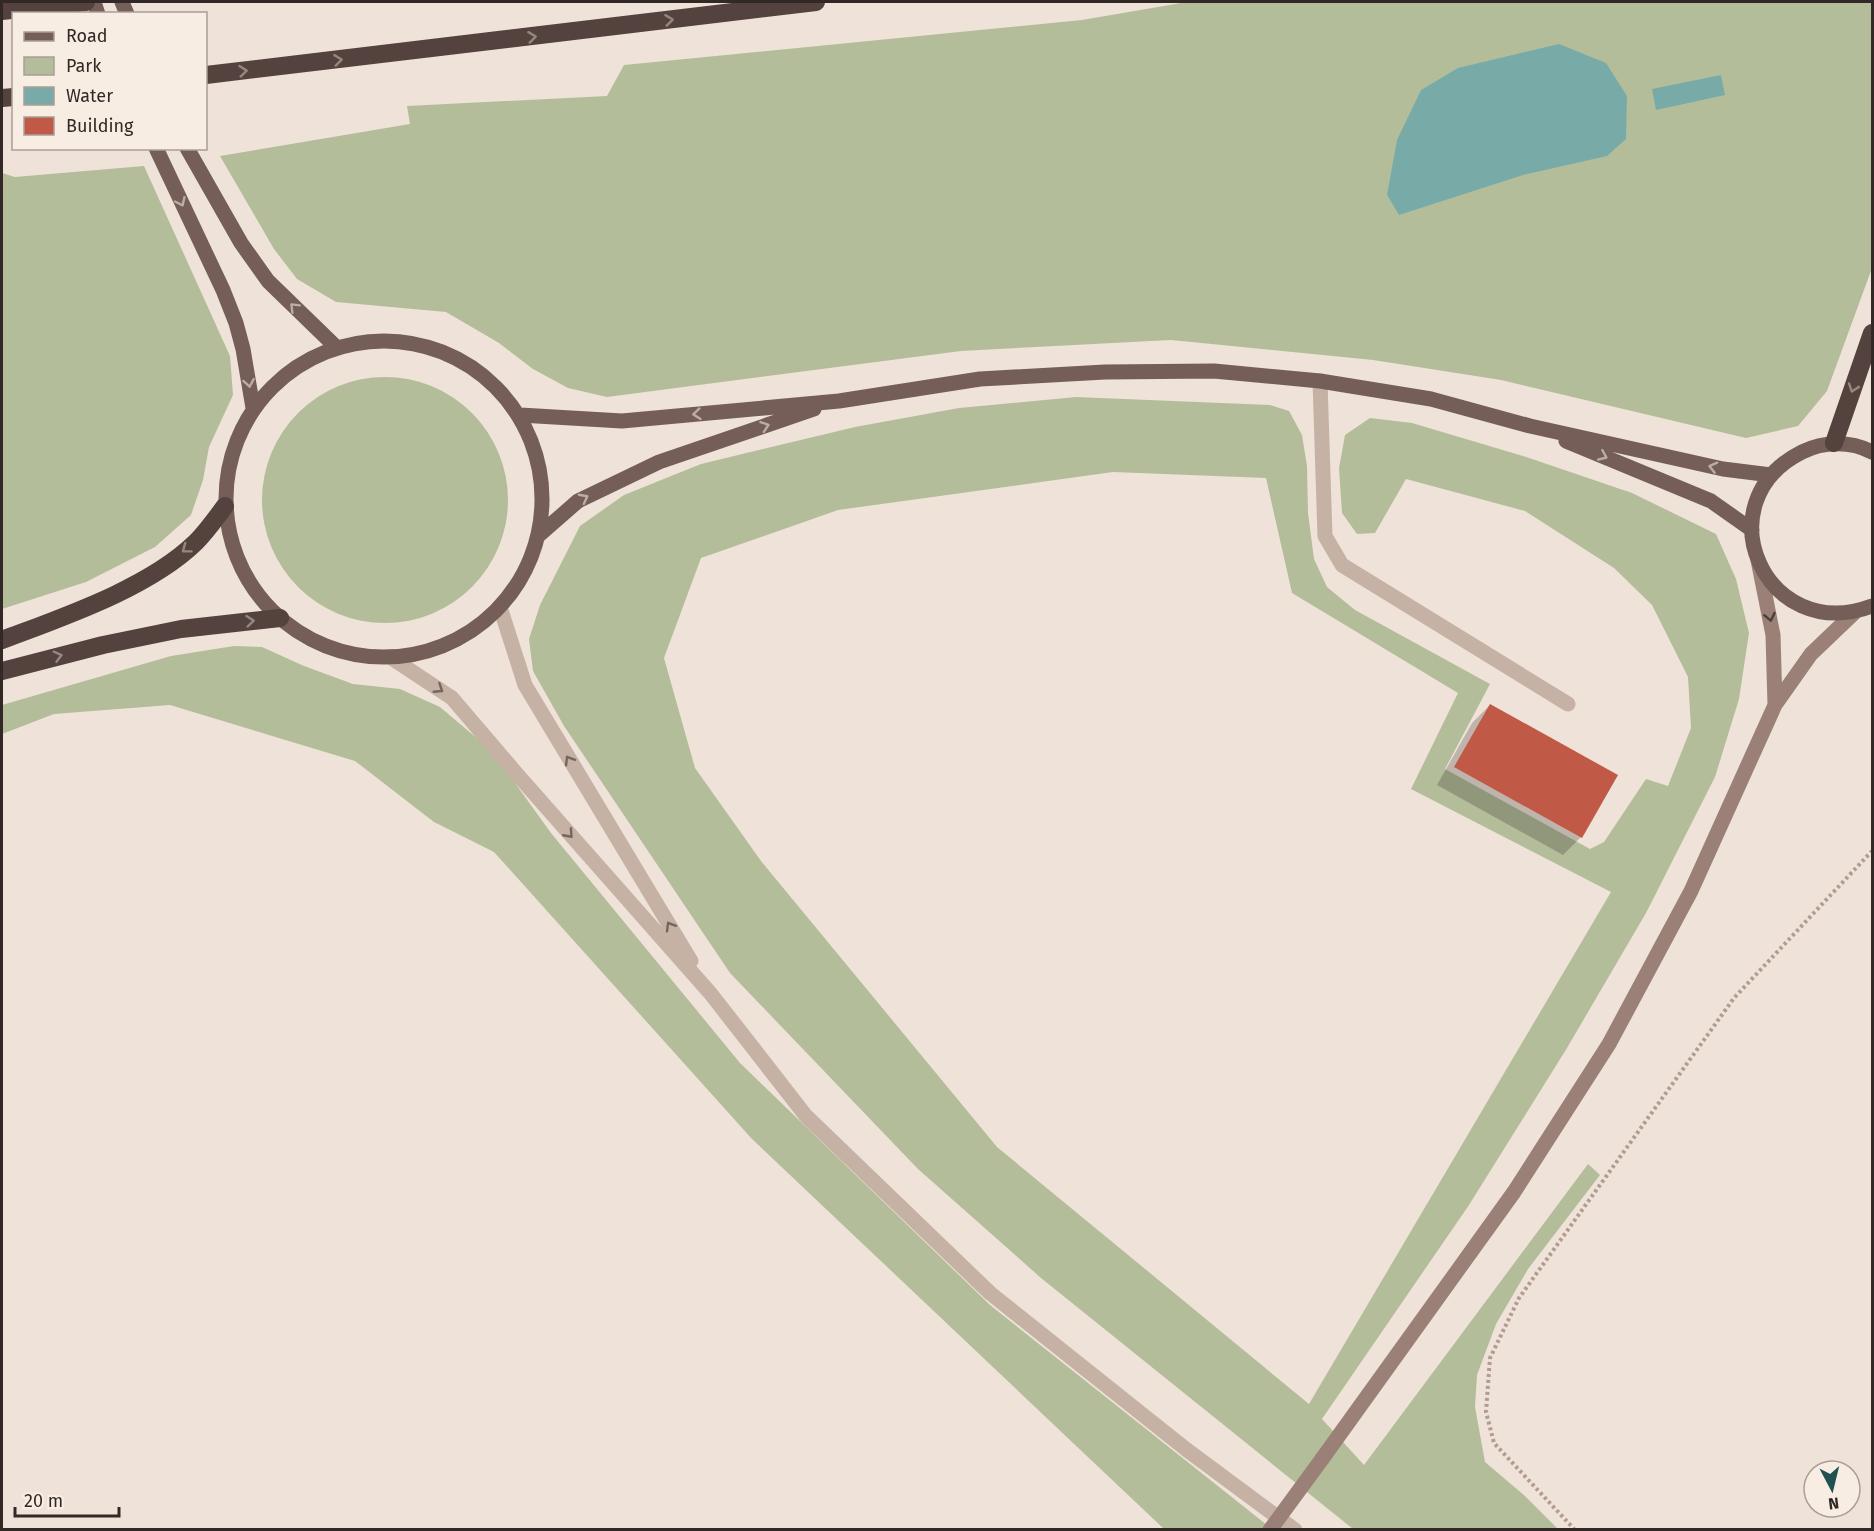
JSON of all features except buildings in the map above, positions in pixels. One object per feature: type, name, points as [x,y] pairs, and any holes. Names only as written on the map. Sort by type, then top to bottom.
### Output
[{"type":"highway","points":[[2,11],[86,2]]},
{"type":"highway","points":[[207,75],[816,2]]},
{"type":"highway","points":[[1834,443],[1872,333]]},
{"type":"highway","points":[[2,640],[146,580],[195,542],[225,506]]},
{"type":"highway","points":[[2,671],[103,645],[181,629],[279,618]]},
{"type":"main road","points":[[157,150],[222,290],[238,330],[253,408]]},
{"type":"main road","points":[[188,150],[241,243],[268,281],[336,347]]},
{"type":"main road","points":[[387,340],[440,350],[485,376],[520,415],[537,453],[543,494],[539,535],[524,573],[500,607],[477,627],[450,643],[421,653],[390,657],[350,653],[313,640],[279,618],[252,586],[233,548],[225,506],[231,455],[253,408],[289,371],[336,347],[387,340]]},
{"type":"main road","points":[[520,415],[622,421],[839,401],[980,379],[1105,372],[1214,372],[1320,381],[1431,399],[1530,426],[1723,469],[1771,475]]},
{"type":"main road","points":[[539,535],[578,501],[659,462],[839,401]]},
{"type":"main road","points":[[1530,426],[1711,501],[1752,530]]},
{"type":"main road","points":[[1872,452],[1863,447],[1834,443],[1810,448],[1789,459],[1771,475],[1760,492],[1754,511],[1752,530],[1753,545],[1758,559],[1769,580],[1786,598],[1808,609],[1831,614],[1855,612],[1872,606]]},
{"type":"main road","points":[[1758,559],[1773,634],[1775,705]]},
{"type":"main road","points":[[1270,1530],[1514,1192],[1609,1044],[1691,891],[1775,705],[1811,654],[1855,612]]},
{"type":"street","points":[[1320,381],[1325,536],[1342,565],[1568,704]]},
{"type":"street","points":[[500,607],[525,685],[711,994]]},
{"type":"street","points":[[390,657],[452,698],[711,994],[806,1116],[990,1293],[1186,1450],[1295,1530]]},
{"type":"path","points":[[1575,1530],[1494,1443],[1485,1412],[1490,1358],[1519,1298],[1734,998],[1872,851]]},
{"type":"green space","points":[[1187,2],[1872,2],[1872,268],[1827,391],[1798,426],[1746,438],[1501,380],[1373,360],[1171,340],[961,351],[607,397],[568,388],[533,369],[499,343],[446,312],[336,302],[297,279],[274,249],[220,156],[410,124],[407,106],[607,96],[624,65],[1082,20]]},
{"type":"green space","points":[[144,166],[230,356],[233,395],[209,447],[203,480],[191,515],[155,547],[86,582],[2,609],[2,173],[15,177]]},
{"type":"green space","points":[[385,377],[409,380],[432,387],[453,398],[472,413],[487,432],[498,453],[505,476],[508,500],[505,524],[498,547],[487,568],[472,587],[453,602],[432,613],[409,620],[385,623],[361,620],[338,613],[317,602],[298,587],[283,568],[272,547],[265,524],[262,500],[265,476],[272,453],[283,432],[298,413],[317,398],[338,387],[361,380]]},
{"type":"green space","points":[[1076,397],[1270,405],[1289,411],[1302,435],[1307,466],[1308,513],[1314,559],[1327,587],[1355,610],[1490,684],[1445,769],[1590,849],[1604,842],[1646,779],[1668,786],[1691,728],[1688,677],[1652,605],[1614,568],[1525,511],[1406,479],[1375,533],[1357,534],[1342,513],[1339,468],[1345,435],[1370,418],[1412,423],[1523,456],[1632,493],[1716,534],[1736,579],[1749,633],[1739,699],[1715,777],[1646,913],[1567,1048],[1469,1205],[1322,1419],[1364,1465],[1588,1164],[1600,1175],[1528,1269],[1496,1324],[1477,1375],[1475,1407],[1485,1462],[1525,1496],[1558,1529],[1353,1529],[1041,1278],[918,1169],[730,973],[564,726],[533,671],[529,639],[540,605],[580,526],[624,495],[701,464],[855,427],[959,408]],"holes":[[[1113,472],[1266,478],[1292,593],[1458,693],[1411,789],[1611,892],[1309,1404],[997,1147],[761,861],[695,768],[664,658],[701,558],[838,510]]]},
{"type":"green space","points":[[234,646],[262,647],[353,684],[400,689],[440,707],[492,751],[551,833],[740,1063],[990,1305],[1272,1529],[1164,1529],[752,1139],[494,852],[434,822],[355,761],[170,705],[54,714],[2,734],[2,705],[171,656]]},
{"type":"water","points":[[1559,44],[1606,63],[1627,96],[1626,139],[1607,156],[1523,175],[1399,215],[1387,195],[1397,140],[1421,90],[1458,68]]},
{"type":"water","points":[[1721,75],[1725,95],[1656,110],[1652,89]]}]
